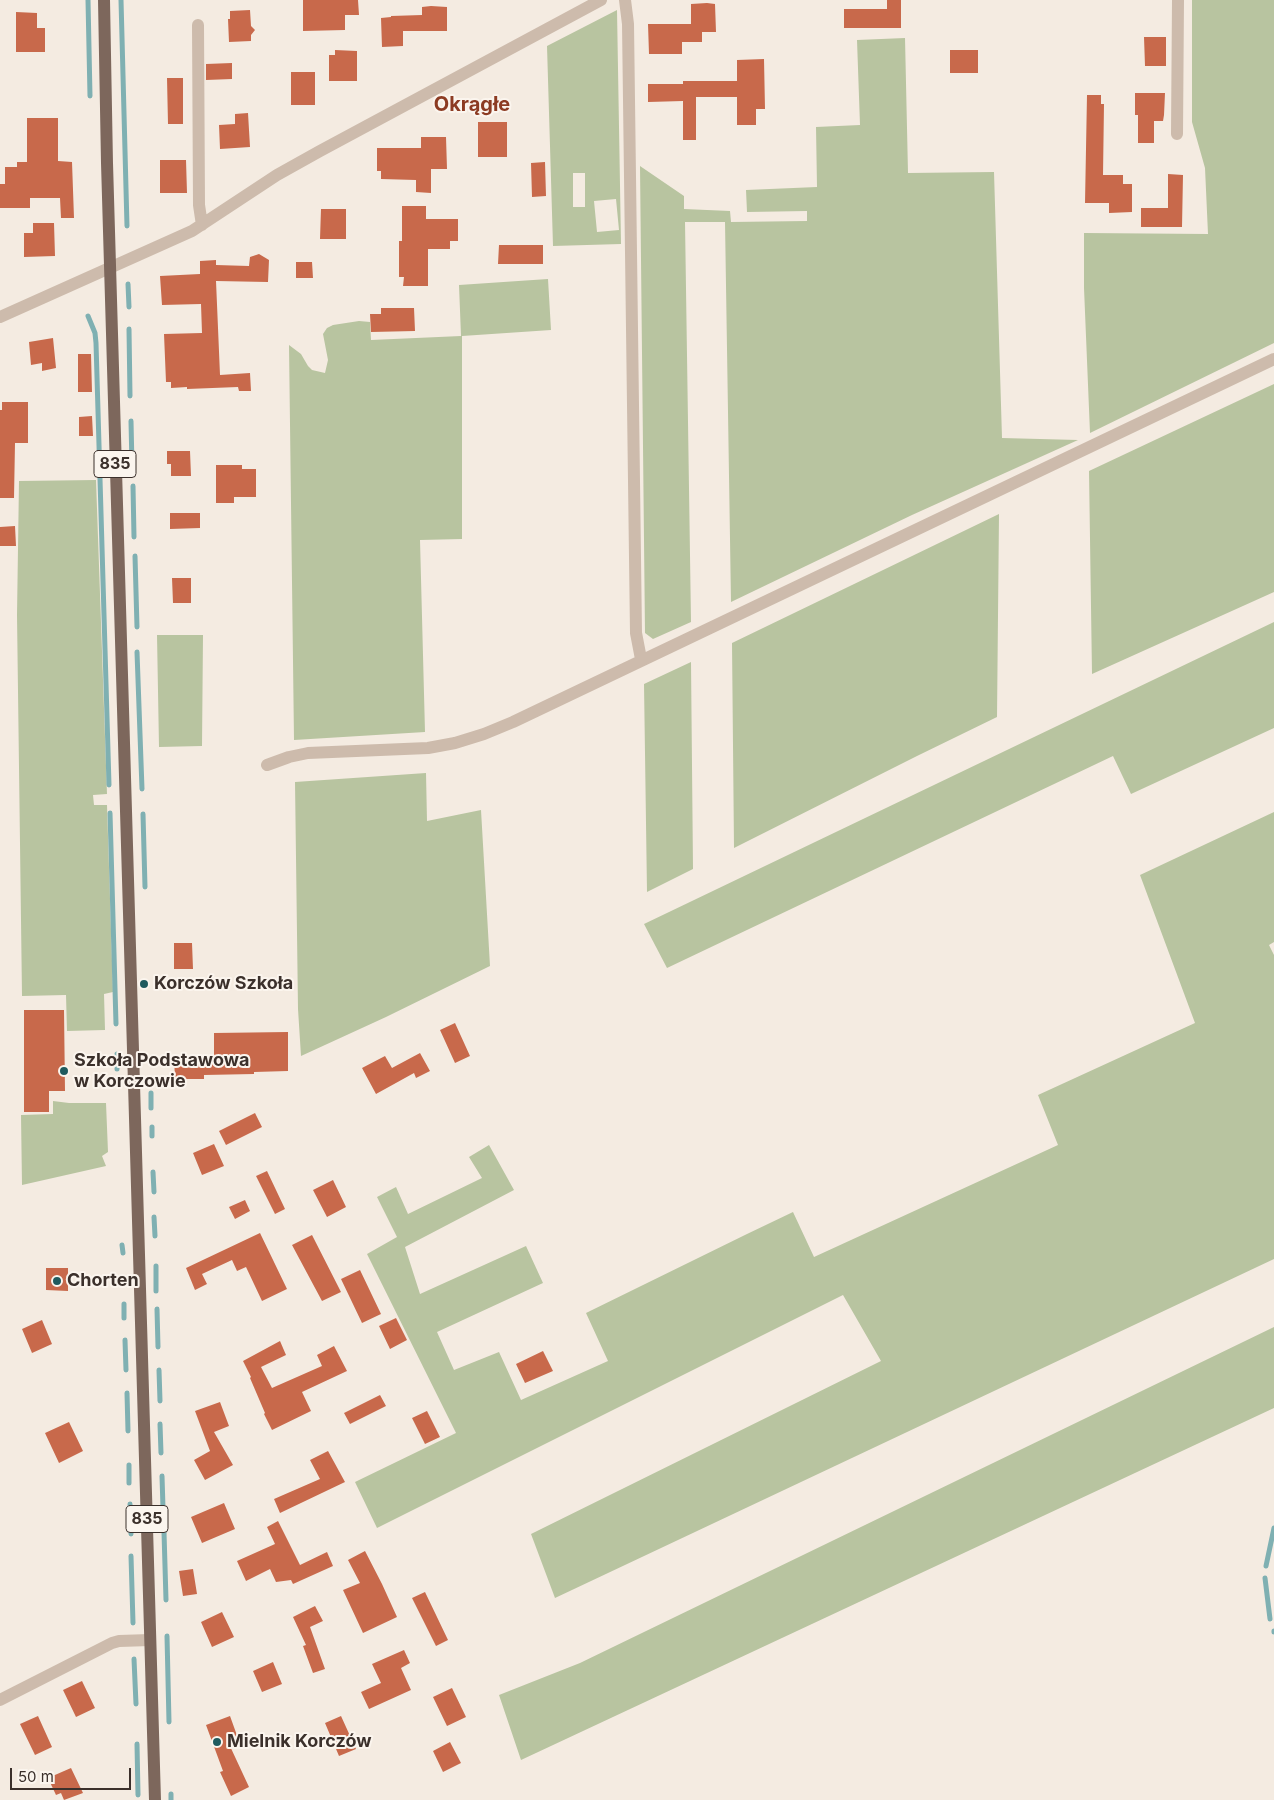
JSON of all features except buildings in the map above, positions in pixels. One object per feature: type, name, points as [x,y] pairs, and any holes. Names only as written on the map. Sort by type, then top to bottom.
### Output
[{"type":"main road","name":"835","points":[[104,0],[110,267],[155,1800]]},
{"type":"street","points":[[0,317],[202,226],[278,175],[320,151],[601,0]]},
{"type":"street","points":[[625,0],[628,24],[636,633],[641,660]]},
{"type":"street","points":[[1177,134],[1178,0]]},
{"type":"street","points":[[198,25],[199,205],[202,226]]},
{"type":"street","points":[[267,765],[308,753],[428,748],[455,743],[484,734],[1274,359]]},
{"type":"street","points":[[0,1700],[112,1643],[150,1640]]},
{"type":"green space","points":[[1192,0],[1274,0],[1274,343],[1090,433],[1084,288],[1084,233],[1208,234],[1205,168],[1192,122]]},
{"type":"green space","points":[[617,10],[621,244],[553,246],[547,46]],"holes":[[[573,173],[585,173],[585,207],[573,207]],[[616,199],[619,230],[597,232],[594,201]]]},
{"type":"green space","points":[[905,38],[908,173],[994,172],[1002,438],[1078,440],[912,515],[731,602],[725,222],[685,222],[691,622],[653,639],[645,633],[640,166],[684,196],[684,209],[730,211],[731,222],[807,221],[807,211],[747,212],[746,190],[817,187],[816,127],[860,125],[857,40]]},
{"type":"green space","points":[[548,279],[551,330],[462,336],[462,539],[420,540],[425,732],[294,740],[289,345],[301,354],[312,370],[325,373],[328,360],[323,334],[327,328],[333,325],[359,321],[370,322],[371,340],[461,336],[459,285]]},
{"type":"green space","points":[[1274,384],[1274,592],[1092,674],[1089,471]]},
{"type":"green space","points":[[96,480],[107,794],[93,795],[94,805],[107,805],[113,992],[104,994],[105,1030],[67,1031],[66,995],[22,996],[17,615],[19,481]]},
{"type":"green space","points":[[999,514],[997,717],[734,848],[732,643]]},
{"type":"green space","points":[[1274,622],[1274,728],[1131,794],[1113,756],[667,968],[644,924]]},
{"type":"green space","points":[[157,635],[203,635],[202,746],[159,747]]},
{"type":"green space","points":[[691,662],[693,869],[647,892],[644,684]]},
{"type":"green space","points":[[426,773],[427,821],[481,810],[490,966],[301,1056],[298,1009],[295,782]]},
{"type":"green space","points":[[1274,812],[1274,942],[1269,945],[1274,955],[1274,1259],[555,1598],[531,1534],[881,1361],[843,1295],[377,1528],[355,1482],[456,1433],[367,1254],[397,1237],[377,1197],[396,1187],[408,1214],[482,1178],[469,1157],[489,1145],[514,1190],[405,1247],[420,1294],[526,1246],[543,1283],[437,1332],[454,1370],[499,1352],[521,1400],[608,1361],[586,1313],[793,1212],[814,1257],[1058,1145],[1038,1095],[1195,1023],[1140,875]]},
{"type":"green space","points":[[53,1101],[106,1103],[108,1152],[102,1156],[106,1166],[22,1185],[21,1115],[53,1114]]},
{"type":"green space","points":[[1274,1327],[1274,1408],[521,1760],[499,1695],[580,1663]]},
{"type":"waterway","points":[[88,0],[90,96]]},
{"type":"waterway","points":[[121,0],[127,226]]},
{"type":"waterway","points":[[128,284],[129,307]]},
{"type":"waterway","points":[[88,316],[95,333],[96,343],[109,785]]},
{"type":"waterway","points":[[129,329],[130,396]]},
{"type":"waterway","points":[[131,421],[132,466]]},
{"type":"waterway","points":[[133,486],[134,537]]},
{"type":"waterway","points":[[135,556],[137,627]]},
{"type":"waterway","points":[[137,652],[142,789]]},
{"type":"waterway","points":[[110,813],[116,1024]]},
{"type":"waterway","points":[[143,814],[145,887]]},
{"type":"waterway","points":[[117,1054],[117,1069]]},
{"type":"waterway","points":[[151,1093],[151,1108]]},
{"type":"waterway","points":[[152,1127],[152,1136]]},
{"type":"waterway","points":[[153,1172],[154,1192]]},
{"type":"waterway","points":[[154,1217],[155,1236]]},
{"type":"waterway","points":[[122,1245],[123,1253]]},
{"type":"waterway","points":[[156,1266],[156,1291]]},
{"type":"waterway","points":[[124,1304],[124,1318]]},
{"type":"waterway","points":[[157,1309],[158,1347]]},
{"type":"waterway","points":[[125,1340],[126,1370]]},
{"type":"waterway","points":[[159,1370],[160,1401]]},
{"type":"waterway","points":[[127,1393],[128,1431]]},
{"type":"waterway","points":[[160,1424],[161,1453]]},
{"type":"waterway","points":[[129,1465],[129,1483]]},
{"type":"waterway","points":[[162,1476],[163,1508]]},
{"type":"waterway","points":[[130,1504],[131,1534]]},
{"type":"waterway","points":[[1266,1566],[1274,1528]]},
{"type":"waterway","points":[[164,1532],[166,1600]]},
{"type":"waterway","points":[[131,1556],[133,1623]]},
{"type":"waterway","points":[[1265,1578],[1270,1619]]},
{"type":"waterway","points":[[167,1636],[169,1722]]},
{"type":"waterway","points":[[134,1659],[136,1704]]},
{"type":"waterway","points":[[137,1744],[138,1795]]},
{"type":"waterway","points":[[171,1794],[171,1800]]},
{"type":"place","name":"Korczów Szkoła","points":[[144,984]]},
{"type":"place","name":"Szkoła Podstawowa w Korczowie","points":[[64,1071]]},
{"type":"place","name":"Chorten","points":[[57,1281]]},
{"type":"place","name":"Mielnik Korczów","points":[[217,1742]]},
{"type":"district","name":"Okrągłe","points":[[472,105]]}]
